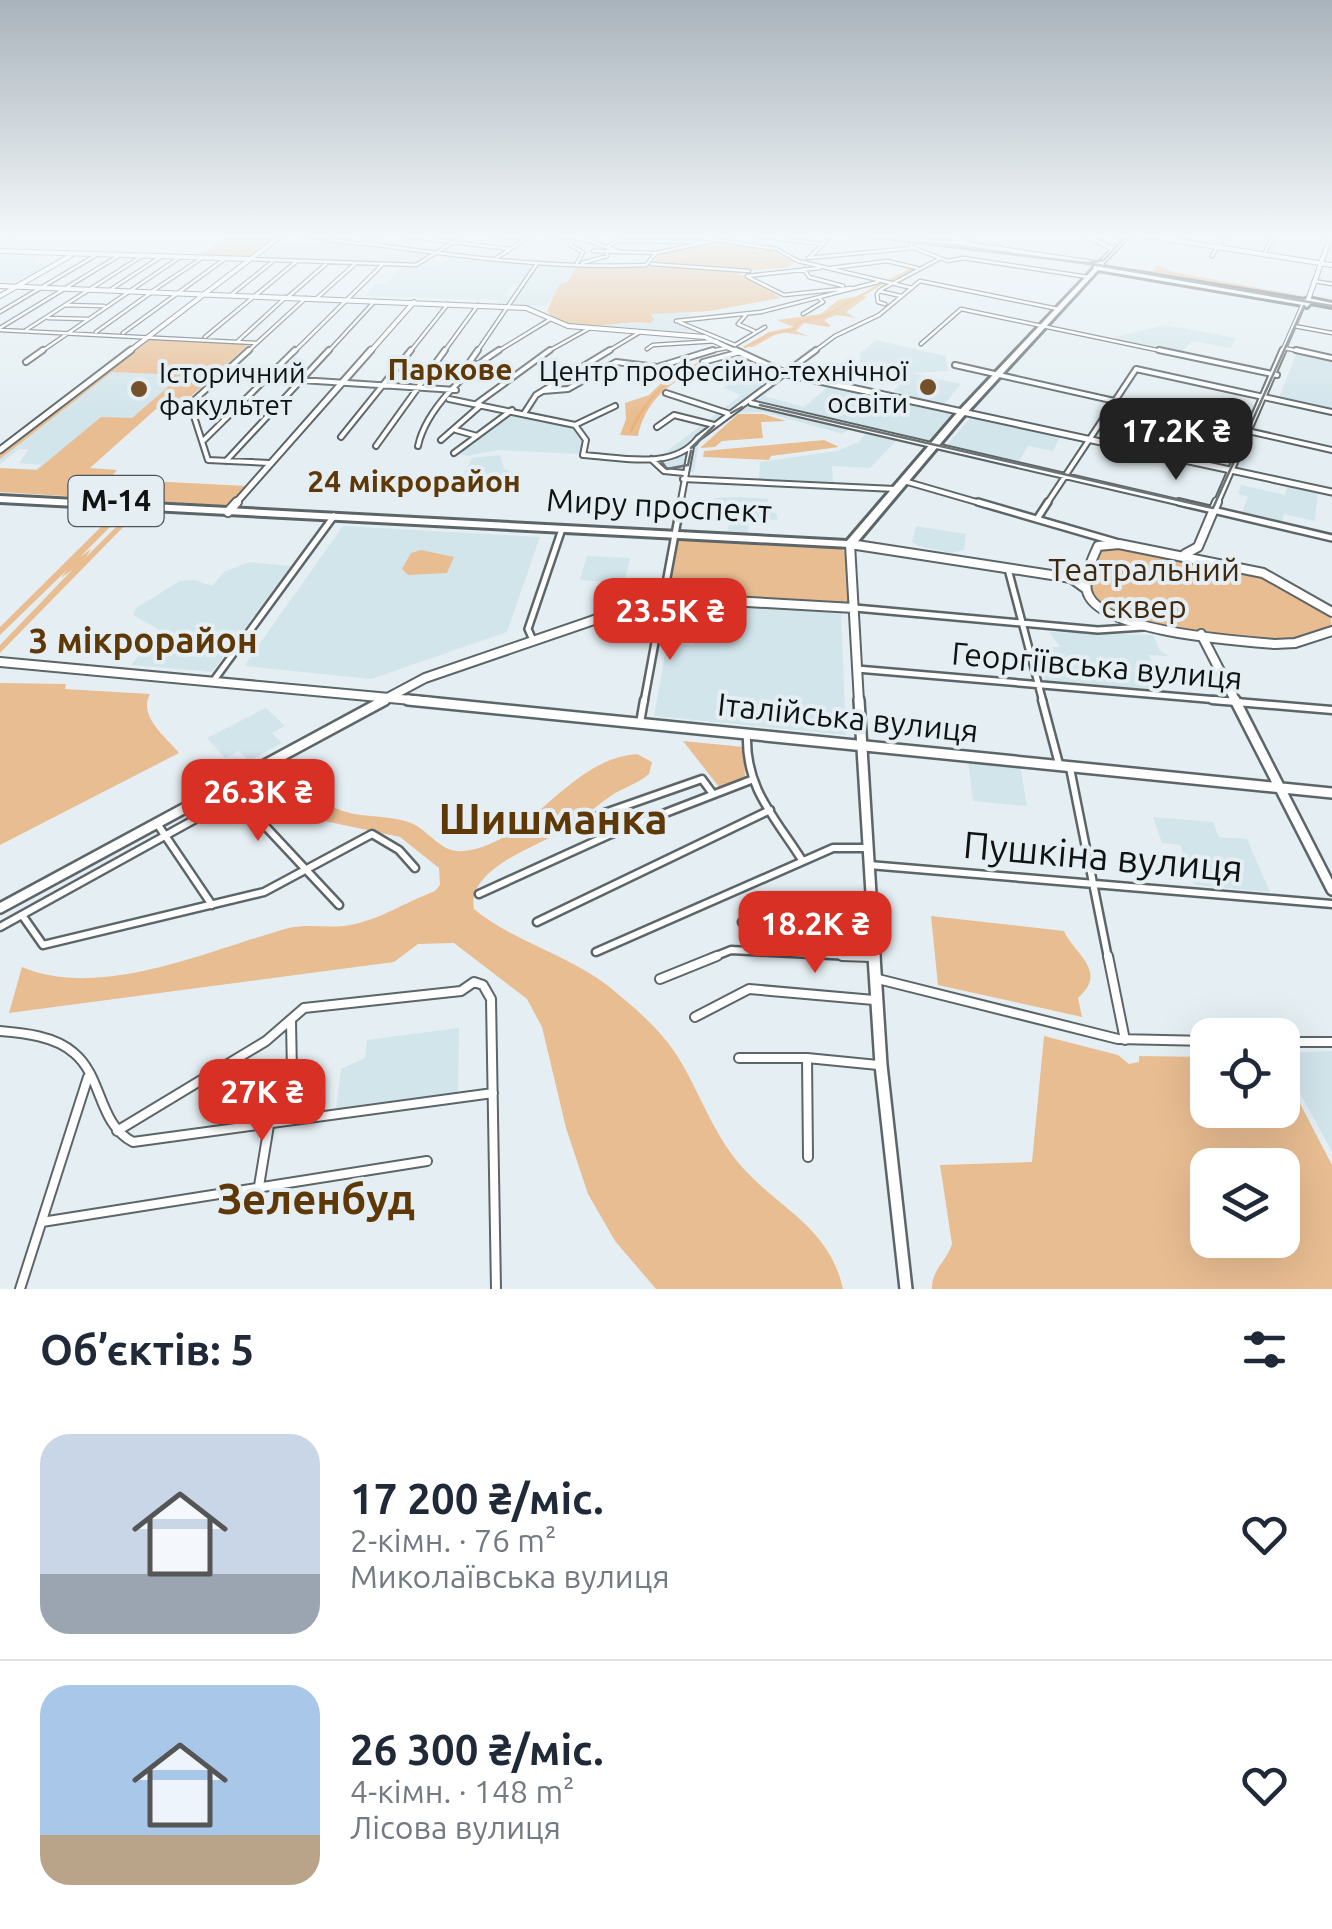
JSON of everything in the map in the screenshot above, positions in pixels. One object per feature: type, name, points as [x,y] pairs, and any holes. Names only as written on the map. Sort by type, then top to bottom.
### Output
[{"type":"highway","points":[[850,544],[962,413],[1071,295]]},
{"type":"highway","points":[[1249,295],[1332,304]]},
{"type":"highway","name":"Миру проспект","points":[[0,497],[850,544]]},
{"type":"main road","points":[[0,450],[203,295]]},
{"type":"main road","points":[[235,295],[508,306],[535,309],[550,320],[590,328],[703,334],[787,374],[1332,492]]},
{"type":"main road","points":[[1170,554],[1196,550],[1309,295]]},
{"type":"main road","points":[[234,510],[414,302]]},
{"type":"main road","points":[[1215,511],[1202,550],[1217,563]]},
{"type":"main road","points":[[850,544],[881,1065],[906,1289]]},
{"type":"main road","name":"Миру проспект","points":[[850,544],[1071,578],[1085,588],[1089,600],[1103,612],[1146,628],[1289,644],[1332,631]]},
{"type":"main road","name":"Миру проспект","points":[[1071,578],[1086,573],[1100,545],[1132,546]]},
{"type":"main road","points":[[1132,546],[1270,576],[1331,611]]},
{"type":"main road","points":[[1085,588],[1086,573]]},
{"type":"main road","points":[[2,905],[424,678],[533,640],[664,596],[854,608]]},
{"type":"main road","points":[[1201,634],[1332,890]]},
{"type":"main road","name":"Італійська вулиця","points":[[0,662],[387,697],[1332,793]]},
{"type":"street","points":[[0,312],[29,295]]},
{"type":"street","points":[[0,329],[54,295]]},
{"type":"street","points":[[24,331],[81,295]]},
{"type":"street","points":[[26,362],[123,295]]},
{"type":"street","points":[[94,334],[148,295]]},
{"type":"street","points":[[120,335],[175,295]]},
{"type":"street","points":[[317,298],[320,295]]},
{"type":"street","points":[[202,441],[352,295]]},
{"type":"street","points":[[477,364],[468,362],[515,295]]},
{"type":"street","points":[[765,327],[735,345],[676,321],[746,315],[829,295]]},
{"type":"street","points":[[879,295],[878,302],[887,304]]},
{"type":"street","points":[[990,295],[1058,309]]},
{"type":"street","points":[[203,339],[254,296]]},
{"type":"street","points":[[575,424],[586,440],[583,455],[656,459],[691,450],[731,414],[835,336],[879,315],[887,304],[901,296]]},
{"type":"street","points":[[238,341],[287,297]]},
{"type":"street","points":[[273,464],[208,460],[190,404],[306,298]]},
{"type":"street","points":[[803,314],[824,302],[817,298]]},
{"type":"street","points":[[226,461],[375,301]]},
{"type":"street","points":[[342,438],[448,304]]},
{"type":"street","points":[[65,305],[107,306]]},
{"type":"street","points":[[376,446],[478,305]]},
{"type":"street","points":[[921,344],[961,308],[1275,374]]},
{"type":"street","points":[[746,315],[738,324],[757,332]]},
{"type":"street","points":[[46,318],[88,319]]},
{"type":"street","points":[[418,446],[422,427],[477,364],[550,320]]},
{"type":"street","points":[[1296,326],[1332,333]]},
{"type":"street","points":[[442,440],[531,361],[590,328]]},
{"type":"street","points":[[0,329],[256,343]]},
{"type":"street","points":[[526,412],[543,391],[642,331]]},
{"type":"street","points":[[647,349],[653,345],[715,342],[740,352]]},
{"type":"street","points":[[599,357],[657,367],[689,355],[726,348]]},
{"type":"street","points":[[1286,349],[1332,358]]},
{"type":"street","points":[[703,362],[740,352]]},
{"type":"street","points":[[543,391],[573,387],[616,362]]},
{"type":"street","points":[[955,365],[1332,450]]},
{"type":"street","points":[[1037,519],[1136,369],[1332,412]]},
{"type":"street","points":[[222,375],[456,390]]},
{"type":"street","points":[[666,392],[731,414]]},
{"type":"street","points":[[449,400],[575,424],[615,406]]},
{"type":"street","points":[[749,402],[1332,538]]},
{"type":"street","points":[[454,452],[512,410]]},
{"type":"street","points":[[657,427],[674,415],[716,426]]},
{"type":"street","points":[[455,429],[477,436]]},
{"type":"street","points":[[640,722],[691,450]]},
{"type":"street","points":[[656,459],[664,471],[684,476],[899,485],[1132,546]]},
{"type":"street","points":[[214,680],[334,516]]},
{"type":"street","points":[[533,640],[528,629],[562,528]]},
{"type":"street","points":[[1008,568],[1096,884],[1126,1040]]},
{"type":"street","points":[[854,608],[1098,630],[1146,628]]},
{"type":"street","name":"Георгіївська вулиця","points":[[857,668],[1332,710]]},
{"type":"street","points":[[747,733],[746,763],[752,780],[802,860]]},
{"type":"street","points":[[610,834],[599,814],[702,779],[713,794]]},
{"type":"street","points":[[479,894],[610,834],[752,780]]},
{"type":"street","points":[[0,927],[237,796],[338,906]]},
{"type":"street","points":[[537,922],[770,810]]},
{"type":"street","points":[[156,823],[212,905]]},
{"type":"street","points":[[22,915],[43,945],[264,892],[372,834],[399,850],[416,868]]},
{"type":"street","points":[[596,952],[802,860],[839,846],[868,848]]},
{"type":"street","name":"Пушкіна вулиця","points":[[869,864],[1332,904]]},
{"type":"street","points":[[742,922],[872,913]]},
{"type":"street","points":[[660,979],[731,950],[874,958]]},
{"type":"street","points":[[876,978],[1126,1040],[1190,1041]]},
{"type":"street","points":[[117,1131],[266,1040],[304,1008],[461,991],[474,982],[489,991],[491,999],[496,1289]]},
{"type":"street","points":[[695,1017],[749,989],[877,1001]]},
{"type":"street","points":[[291,1019],[292,1072]]},
{"type":"street","points":[[0,1031],[34,1036],[68,1049],[89,1074],[117,1131],[126,1140],[138,1142],[493,1093]]},
{"type":"street","points":[[1300,1042],[1332,1042]]},
{"type":"street","points":[[739,1058],[806,1058],[881,1065]]},
{"type":"street","points":[[806,1058],[808,1157]]},
{"type":"street","points":[[20,1289],[89,1074]]},
{"type":"street","points":[[258,1186],[269,1124]]},
{"type":"street","points":[[42,1222],[426,1160]]},
{"type":"shaded area","points":[[518,295],[555,295],[547,306],[512,305]]},
{"type":"shaded area","points":[[365,296],[512,297],[507,305],[498,304],[499,300]]},
{"type":"shaded area","points":[[689,312],[691,318],[676,322],[693,329],[686,332],[591,326],[650,323],[650,314]]},
{"type":"shaded area","points":[[1165,325],[1236,338],[1231,348],[1192,341],[1181,353],[1118,341],[1116,337]]},
{"type":"shaded area","points":[[876,340],[946,356],[948,371],[911,373],[961,384],[943,406],[898,396],[900,392],[894,391],[910,372],[875,372],[860,367],[860,353]]},
{"type":"shaded area","points":[[1297,352],[1332,359],[1332,410],[1279,398]]},
{"type":"shaded area","points":[[112,372],[158,374],[170,386],[132,418],[37,470],[0,468],[36,469],[41,465],[19,463],[29,449],[19,449],[0,464],[0,459]]},
{"type":"shaded area","points":[[782,373],[957,413],[927,446],[896,441],[870,468],[832,466],[833,482],[759,479],[760,462],[837,451],[859,442],[866,433],[849,429],[843,434],[763,412],[737,413],[699,442],[694,472],[666,470],[658,463],[658,458],[741,395],[723,388],[741,375],[771,381]],"holes":[[[788,376],[829,385],[804,407],[764,396]]]},
{"type":"shaded area","points":[[513,412],[573,425],[584,441],[581,454],[497,450],[467,456],[457,453]]},
{"type":"shaded area","points":[[971,417],[1060,437],[1053,451],[1028,446],[1019,461],[947,445]]},
{"type":"shaded area","points":[[500,455],[504,469],[523,476],[516,492],[456,489],[472,458]]},
{"type":"shaded area","points":[[1241,485],[1285,495],[1287,485],[1318,492],[1315,521],[1284,514],[1282,523],[1241,514],[1248,497],[1238,494]]},
{"type":"shaded area","points":[[714,498],[768,499],[768,510],[777,514],[777,520],[749,518],[748,532],[728,531],[729,517],[712,516]]},
{"type":"shaded area","points":[[343,526],[540,537],[507,632],[371,679],[244,666]]},
{"type":"shaded area","points":[[916,526],[966,534],[964,550],[951,553],[918,546],[912,542]]},
{"type":"shaded area","points":[[587,556],[630,558],[624,583],[580,580]]},
{"type":"shaded area","points":[[249,562],[291,566],[212,672],[131,665],[160,630],[133,615],[136,608],[180,581],[194,580],[212,586],[224,572]]},
{"type":"shaded area","points":[[700,604],[841,613],[846,735],[654,716],[667,643],[694,645]]},
{"type":"shaded area","points":[[1049,632],[1153,635],[1160,651],[1169,656],[1149,655],[1155,671],[1127,670],[1154,675],[1160,690],[1044,680],[1040,664],[1052,664],[1047,647],[1060,647]]},
{"type":"shaded area","points":[[266,708],[285,726],[272,733],[282,743],[249,761],[239,751],[225,758],[207,738]]},
{"type":"shaded area","points":[[968,760],[1020,765],[1027,806],[973,801]]},
{"type":"shaded area","points":[[1153,817],[1213,822],[1219,837],[1247,839],[1270,892],[1195,885],[1180,845],[1162,843]]},
{"type":"shaded area","name":"Зеленбуд","points":[[459,1028],[458,1093],[336,1109],[341,1069],[365,1058],[367,1040]]},
{"type":"shaded area","points":[[1332,1051],[1332,1152],[1300,1093],[1300,1052]]},
{"type":"green space","points":[[554,295],[781,298],[710,311],[651,314],[654,320],[650,323],[581,326],[556,319],[547,311]]},
{"type":"green space","points":[[1276,295],[1297,295],[1307,297],[1306,300]]},
{"type":"green space","points":[[867,297],[846,312],[856,318],[836,315],[824,320],[831,326],[828,327],[804,323],[796,331],[808,336],[780,332],[753,347],[743,347],[769,332],[793,327],[777,320],[821,314],[838,300]]},
{"type":"green space","points":[[151,337],[249,344],[188,399],[156,409],[90,468],[117,470],[110,479],[247,486],[227,506],[0,492],[0,468],[37,470],[101,417],[132,418],[169,386],[158,374],[112,372],[0,459],[0,452]]},
{"type":"green space","points":[[692,368],[704,368],[662,393],[647,412],[638,436],[620,435],[626,419],[625,403],[649,395],[663,381]]},
{"type":"green space","points":[[738,414],[763,414],[786,421],[761,422],[763,438],[722,441],[715,447],[700,448]]},
{"type":"green space","points":[[824,440],[839,447],[771,456],[769,460],[703,457],[704,451]]},
{"type":"green space","points":[[116,512],[124,513],[80,557],[91,549],[86,557],[130,513],[137,513],[0,653],[0,645],[72,570],[61,578],[67,570],[0,635],[0,627]]},
{"type":"green space","points":[[678,538],[838,546],[846,553],[849,605],[669,594]]},
{"type":"green space","name":"Театральний сквер","points":[[1108,545],[1257,574],[1330,615],[1332,627],[1281,641],[1132,623],[1095,602],[1088,583],[1098,550]]},
{"type":"green space","points":[[421,550],[454,557],[447,573],[408,575],[402,569],[411,553]]},
{"type":"green space","points":[[0,683],[66,684],[65,689],[150,694],[150,718],[179,753],[0,845]]},
{"type":"green space","points":[[683,741],[744,747],[745,779],[719,787]]},
{"type":"green space","points":[[637,754],[652,762],[649,774],[570,827],[493,869],[475,894],[474,909],[505,930],[592,974],[657,1030],[681,1062],[733,1156],[815,1235],[827,1250],[843,1289],[656,1289],[615,1241],[588,1194],[566,1128],[542,1027],[527,999],[454,943],[418,944],[394,962],[9,1013],[22,967],[53,976],[121,975],[191,959],[289,928],[361,923],[435,891],[440,885],[439,868],[400,837],[320,820],[285,786],[293,777],[308,783],[338,809],[411,823],[442,846],[464,851],[488,845],[510,833],[590,770],[613,759]]},
{"type":"green space","points":[[931,916],[1064,931],[1090,971],[1087,988],[1078,998],[1082,1017],[938,985]]},
{"type":"green space","points":[[1044,1036],[1118,1055],[1129,1064],[1139,1062],[1139,1056],[1190,1057],[1190,1128],[1300,1128],[1300,1104],[1332,1165],[1332,1289],[932,1289],[934,1276],[952,1244],[940,1165],[1032,1162]]},
{"type":"waterway","points":[[745,347],[768,335],[794,329],[798,322],[827,315],[862,295]]},
{"type":"waterway","points":[[631,431],[648,403],[668,382],[724,354]]},
{"type":"tram line","points":[[1270,295],[1332,306]]},
{"type":"tram line","points":[[760,405],[1213,508],[1304,306]]},
{"type":"tram line","points":[[731,413],[742,407]]},
{"type":"tram line","points":[[691,448],[714,426]]},
{"type":"tram line","points":[[661,461],[667,469],[688,465],[691,451]]},
{"type":"place","name":"Центр професійно-технічної освіти","points":[[928,387]]},
{"type":"place","name":"Історичний факультет","points":[[139,389]]},
{"type":"district","name":"Паркове","points":[[450,370]]},
{"type":"district","name":"24 мікрорайон","points":[[414,482]]},
{"type":"district","name":"3 мікрорайон","points":[[143,641]]},
{"type":"district","name":"Шишманка","points":[[553,819]]},
{"type":"district","name":"Зеленбуд","points":[[316,1199]]}]
